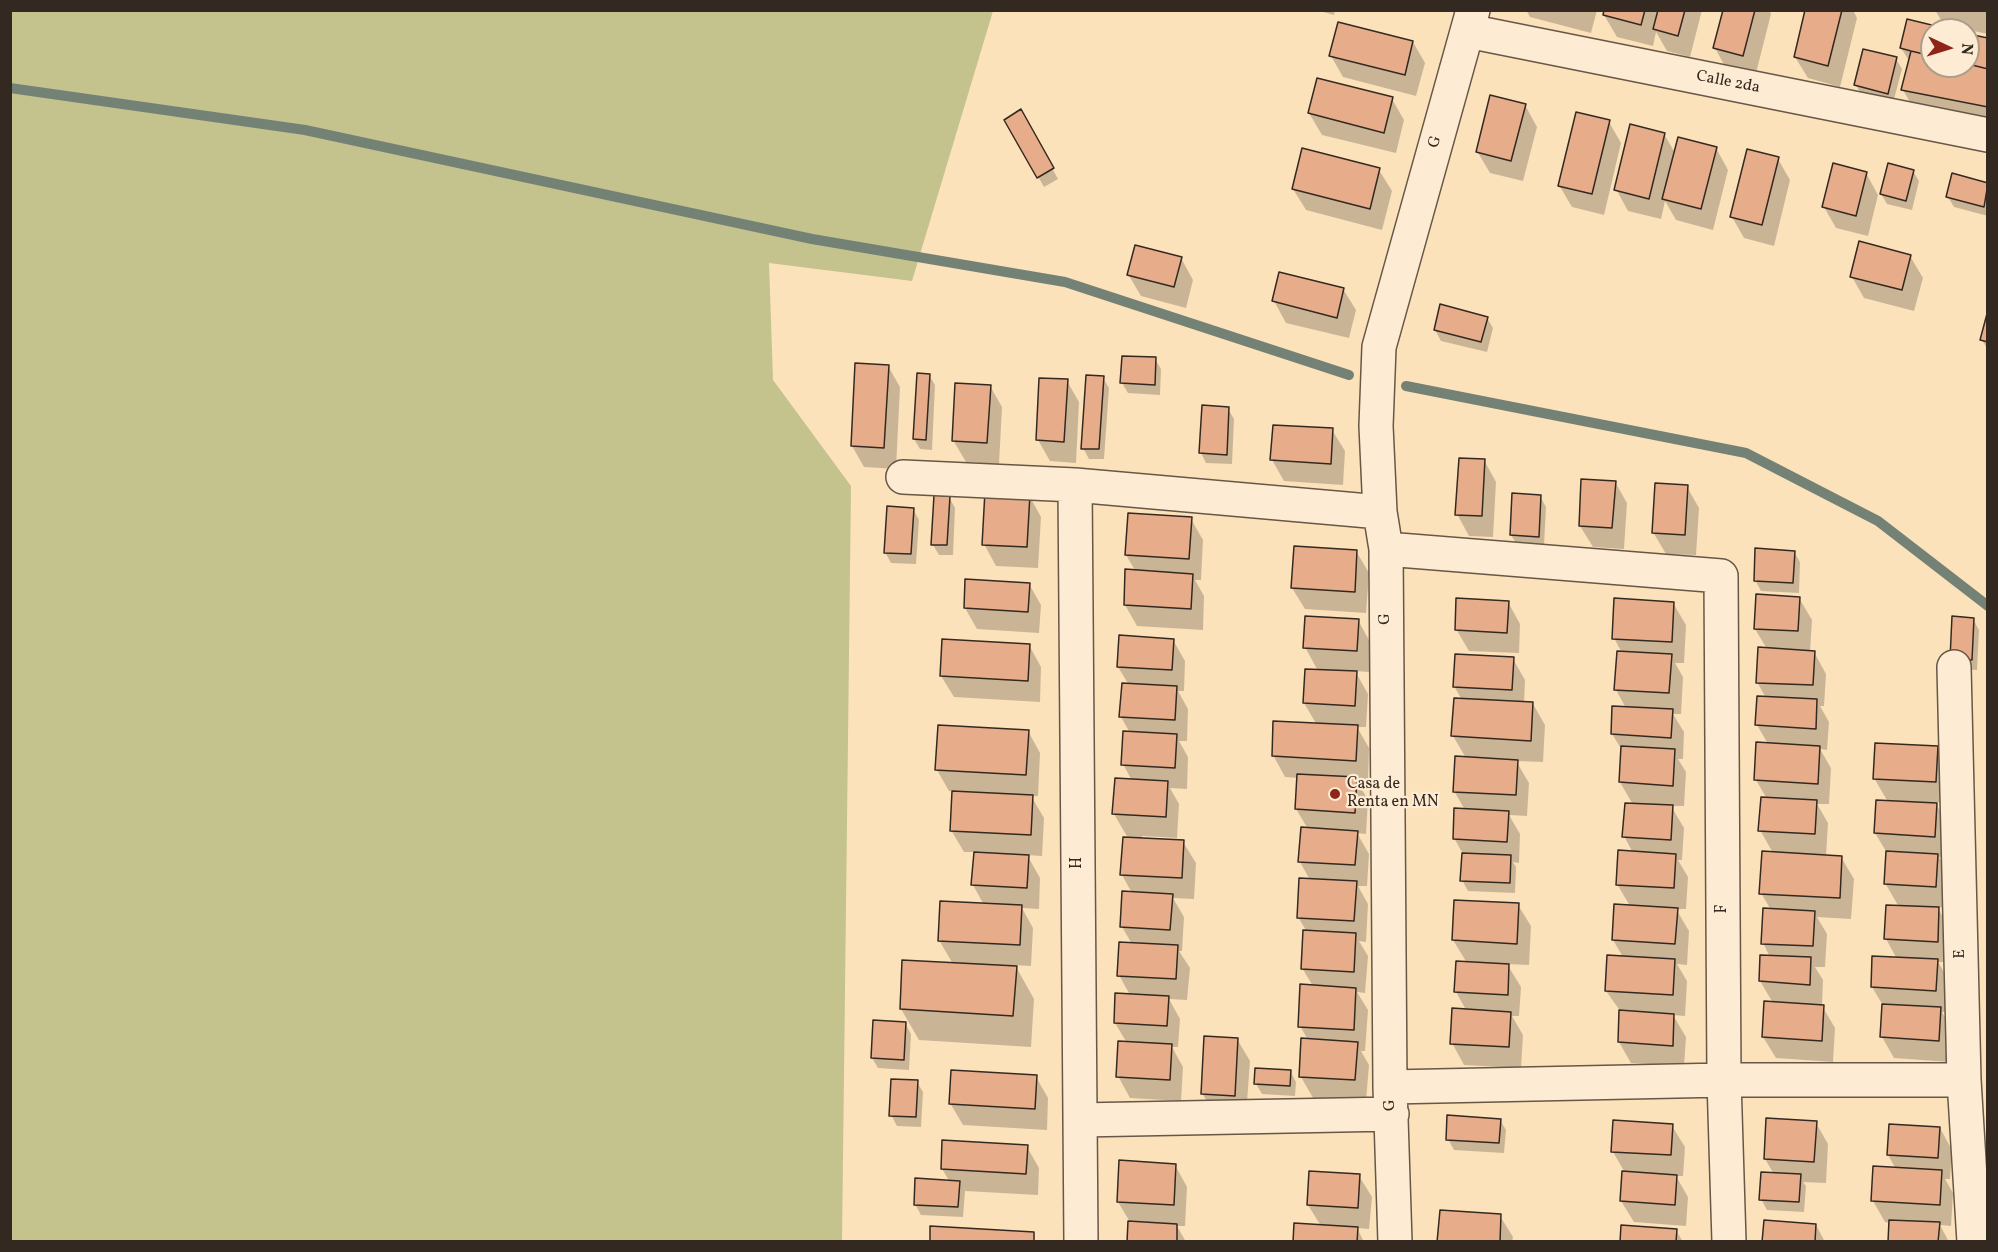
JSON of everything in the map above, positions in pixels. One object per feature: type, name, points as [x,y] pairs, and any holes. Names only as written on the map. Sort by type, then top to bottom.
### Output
[{"type":"street","name":"Calle 2da","points":[[1470,21],[1988,135]]},
{"type":"street","name":"G","points":[[1395,1242],[1391,1101],[1386,549],[1380,512],[1377,426],[1378,347],[1470,21]]},
{"type":"street","points":[[903,477],[1075,485],[1380,512]]},
{"type":"street","name":"H","points":[[1075,485],[1081,1242]]},
{"type":"street","name":"F","points":[[1386,549],[1721,576],[1724,1080],[1729,1242]]},
{"type":"street","name":"E","points":[[1954,667],[1964,1080],[1974,1242]]},
{"type":"street","points":[[1080,1120],[1724,1080],[1964,1080]]},
{"type":"shaded area","points":[[10,11],[993,11],[912,281],[769,263],[773,380],[851,486],[842,1241],[11,1241]]},
{"type":"building","points":[[1604,10],[1645,10],[1641,25],[1603,15]]},
{"type":"building","points":[[1658,10],[1685,10],[1678,36],[1653,29]]},
{"type":"building","points":[[1723,10],[1755,10],[1743,56],[1713,48]]},
{"type":"building","points":[[1805,10],[1842,10],[1828,66],[1794,57]]},
{"type":"building","points":[[1907,19],[1920,22],[1920,53],[1900,48]]},
{"type":"building","points":[[1338,22],[1413,41],[1405,75],[1329,56]]},
{"type":"building","points":[[1980,36],[1988,38],[1988,69],[1980,67]]},
{"type":"building","points":[[1863,49],[1897,57],[1888,94],[1854,85]]},
{"type":"building","points":[[1911,51],[1920,53],[1920,78],[1980,78],[1980,67],[1988,69],[1988,107],[1901,90]]},
{"type":"building","points":[[1317,78],[1393,97],[1384,133],[1308,113]]},
{"type":"building","points":[[1490,95],[1526,104],[1511,161],[1476,152]]},
{"type":"building","points":[[1021,109],[1054,168],[1037,178],[1004,120]]},
{"type":"building","points":[[1576,112],[1610,120],[1592,194],[1558,186]]},
{"type":"building","points":[[1630,124],[1665,133],[1649,199],[1614,190]]},
{"type":"building","points":[[1678,137],[1717,147],[1701,209],[1662,199]]},
{"type":"building","points":[[1302,148],[1380,168],[1370,209],[1292,189]]},
{"type":"building","points":[[1747,149],[1779,157],[1762,225],[1730,217]]},
{"type":"building","points":[[1833,163],[1867,172],[1856,216],[1822,207]]},
{"type":"building","points":[[1888,163],[1914,170],[1906,201],[1880,194]]},
{"type":"building","points":[[1952,173],[1988,183],[1984,207],[1946,197]]},
{"type":"building","points":[[1859,241],[1911,255],[1902,290],[1850,277]]},
{"type":"building","points":[[1135,245],[1182,257],[1174,287],[1127,275]]},
{"type":"building","points":[[1279,272],[1344,288],[1337,318],[1272,301]]},
{"type":"building","points":[[1440,304],[1488,317],[1481,342],[1434,330]]},
{"type":"building","points":[[1988,310],[1988,342],[1980,340]]},
{"type":"building","points":[[1122,356],[1156,357],[1155,385],[1120,383]]},
{"type":"building","points":[[855,363],[889,365],[884,448],[851,446]]},
{"type":"building","points":[[917,373],[930,374],[926,440],[913,439]]},
{"type":"building","points":[[1086,375],[1104,376],[1099,449],[1081,449]]},
{"type":"building","points":[[1039,378],[1068,379],[1064,442],[1036,440]]},
{"type":"building","points":[[955,383],[991,385],[987,443],[952,441]]},
{"type":"building","points":[[1202,405],[1229,407],[1227,455],[1199,453]]},
{"type":"building","points":[[1273,425],[1333,428],[1331,464],[1270,460]]},
{"type":"building","points":[[1459,458],[1485,459],[1482,516],[1455,515]]},
{"type":"building","points":[[1581,479],[1616,481],[1612,528],[1579,526]]},
{"type":"building","points":[[1655,483],[1688,485],[1685,535],[1652,533]]},
{"type":"building","points":[[985,491],[1030,494],[1027,547],[982,545]]},
{"type":"building","points":[[1512,493],[1541,495],[1539,537],[1510,535]]},
{"type":"building","points":[[934,495],[950,496],[947,545],[931,545]]},
{"type":"building","points":[[887,506],[914,508],[911,554],[884,553]]},
{"type":"building","points":[[1128,513],[1192,517],[1189,559],[1125,555]]},
{"type":"building","points":[[1294,546],[1357,550],[1355,592],[1291,588]]},
{"type":"building","points":[[1755,548],[1795,551],[1793,583],[1754,581]]},
{"type":"building","points":[[1125,569],[1193,574],[1191,609],[1124,605]]},
{"type":"building","points":[[965,579],[1030,583],[1028,612],[964,608]]},
{"type":"building","points":[[1756,594],[1800,597],[1798,631],[1754,629]]},
{"type":"building","points":[[1456,598],[1509,601],[1507,633],[1455,630]]},
{"type":"building","points":[[1614,598],[1674,602],[1672,642],[1612,639]]},
{"type":"building","points":[[1305,616],[1359,619],[1357,651],[1303,648]]},
{"type":"building","points":[[1952,616],[1974,618],[1972,660],[1950,659]]},
{"type":"building","points":[[1119,635],[1174,639],[1172,670],[1117,667]]},
{"type":"building","points":[[942,639],[1030,644],[1028,681],[940,676]]},
{"type":"building","points":[[1758,647],[1815,651],[1813,685],[1756,683]]},
{"type":"building","points":[[1617,651],[1672,654],[1669,693],[1614,690]]},
{"type":"building","points":[[1455,654],[1514,657],[1512,690],[1453,687]]},
{"type":"building","points":[[1305,669],[1357,671],[1355,706],[1303,703]]},
{"type":"building","points":[[1122,683],[1177,686],[1175,720],[1119,717]]},
{"type":"building","points":[[1757,696],[1817,699],[1816,729],[1755,725]]},
{"type":"building","points":[[1454,698],[1533,702],[1531,741],[1451,736]]},
{"type":"building","points":[[1612,706],[1673,709],[1671,738],[1611,734]]},
{"type":"building","points":[[1273,721],[1358,725],[1356,761],[1272,756]]},
{"type":"building","points":[[938,725],[1029,730],[1026,775],[935,770]]},
{"type":"building","points":[[1123,731],[1177,734],[1175,768],[1121,765]]},
{"type":"building","points":[[1756,742],[1820,746],[1818,784],[1754,780]]},
{"type":"building","points":[[1875,743],[1938,746],[1936,782],[1873,779]]},
{"type":"building","points":[[1621,746],[1675,749],[1673,786],[1619,782]]},
{"type":"building","points":[[1455,756],[1518,760],[1516,795],[1453,792]]},
{"type":"building","points":[[1297,774],[1357,777],[1355,813],[1295,809]]},
{"type":"building","points":[[1115,778],[1168,781],[1166,817],[1112,814]]},
{"type":"building","points":[[952,791],[1033,795],[1031,835],[950,831]]},
{"type":"building","points":[[1761,797],[1817,800],[1815,834],[1758,831]]},
{"type":"building","points":[[1876,800],[1937,803],[1935,837],[1874,833]]},
{"type":"building","points":[[1625,803],[1673,805],[1671,840],[1622,837]]},
{"type":"building","points":[[1454,808],[1509,811],[1507,842],[1453,839]]},
{"type":"building","points":[[1301,827],[1358,831],[1355,865],[1298,862]]},
{"type":"building","points":[[1123,837],[1184,840],[1182,878],[1120,875]]},
{"type":"building","points":[[1618,850],[1676,854],[1674,888],[1616,885]]},
{"type":"building","points":[[1762,851],[1842,856],[1840,898],[1759,894]]},
{"type":"building","points":[[1886,851],[1938,854],[1936,887],[1884,884]]},
{"type":"building","points":[[974,852],[1029,855],[1027,888],[971,885]]},
{"type":"building","points":[[1462,853],[1511,855],[1510,883],[1460,881]]},
{"type":"building","points":[[1299,878],[1357,881],[1354,921],[1297,918]]},
{"type":"building","points":[[1122,891],[1173,894],[1170,930],[1120,927]]},
{"type":"building","points":[[1454,900],[1519,903],[1517,944],[1452,940]]},
{"type":"building","points":[[940,901],[1022,905],[1020,945],[938,941]]},
{"type":"building","points":[[1614,904],[1678,908],[1675,944],[1612,940]]},
{"type":"building","points":[[1886,905],[1939,907],[1938,942],[1884,939]]},
{"type":"building","points":[[1763,908],[1815,911],[1813,946],[1761,944]]},
{"type":"building","points":[[1303,930],[1356,933],[1354,972],[1301,969]]},
{"type":"building","points":[[1119,942],[1178,945],[1176,979],[1117,976]]},
{"type":"building","points":[[1607,955],[1675,959],[1673,995],[1605,991]]},
{"type":"building","points":[[1760,955],[1811,957],[1810,985],[1759,981]]},
{"type":"building","points":[[1872,956],[1938,959],[1936,991],[1871,987]]},
{"type":"building","points":[[902,960],[1017,966],[1013,1016],[900,1009]]},
{"type":"building","points":[[1456,961],[1509,964],[1508,995],[1454,992]]},
{"type":"building","points":[[1300,984],[1356,988],[1354,1030],[1298,1027]]},
{"type":"building","points":[[1115,993],[1169,996],[1167,1026],[1114,1023]]},
{"type":"building","points":[[1764,1001],[1824,1005],[1822,1041],[1762,1037]]},
{"type":"building","points":[[1882,1004],[1941,1007],[1939,1041],[1880,1037]]},
{"type":"building","points":[[1452,1008],[1511,1012],[1509,1047],[1450,1044]]},
{"type":"building","points":[[1619,1010],[1674,1014],[1673,1046],[1618,1042]]},
{"type":"building","points":[[873,1020],[906,1022],[904,1060],[871,1058]]},
{"type":"building","points":[[1204,1036],[1238,1038],[1235,1096],[1201,1094]]},
{"type":"building","points":[[1301,1038],[1358,1042],[1355,1080],[1299,1077]]},
{"type":"building","points":[[1118,1041],[1172,1044],[1170,1080],[1116,1077]]},
{"type":"building","points":[[1255,1068],[1291,1070],[1290,1086],[1254,1084]]},
{"type":"building","points":[[951,1070],[1037,1075],[1035,1109],[949,1104]]},
{"type":"building","points":[[891,1079],[918,1080],[916,1117],[889,1116]]},
{"type":"building","points":[[1447,1115],[1501,1119],[1499,1143],[1446,1140]]},
{"type":"building","points":[[1766,1118],[1817,1121],[1814,1162],[1764,1159]]},
{"type":"building","points":[[1613,1120],[1673,1124],[1671,1155],[1611,1152]]},
{"type":"building","points":[[1889,1124],[1940,1127],[1938,1158],[1887,1155]]},
{"type":"building","points":[[942,1140],[1028,1145],[1026,1174],[941,1169]]},
{"type":"building","points":[[1119,1160],[1176,1164],[1174,1205],[1117,1202]]},
{"type":"building","points":[[1873,1166],[1942,1170],[1940,1205],[1871,1201]]},
{"type":"building","points":[[1309,1171],[1360,1174],[1358,1208],[1307,1205]]},
{"type":"building","points":[[1622,1171],[1677,1175],[1675,1205],[1620,1201]]},
{"type":"building","points":[[1761,1172],[1801,1174],[1799,1202],[1759,1200]]},
{"type":"building","points":[[915,1178],[960,1181],[958,1207],[914,1205]]},
{"type":"building","points":[[1440,1210],[1501,1214],[1500,1242],[1437,1242]]},
{"type":"building","points":[[1764,1220],[1816,1224],[1815,1242],[1762,1242]]},
{"type":"building","points":[[1889,1220],[1940,1222],[1938,1242],[1888,1242]]},
{"type":"building","points":[[1128,1221],[1177,1224],[1177,1242],[1127,1242]]},
{"type":"building","points":[[1294,1223],[1358,1227],[1357,1242],[1293,1242]]},
{"type":"building","points":[[1621,1225],[1677,1229],[1676,1242],[1620,1242]]},
{"type":"building","points":[[930,1226],[1034,1232],[1034,1242],[930,1242]]},
{"type":"waterway","points":[[10,88],[305,130],[812,239],[1065,282],[1349,375]]},
{"type":"waterway","points":[[1406,386],[1746,453],[1878,521],[1988,606]]},
{"type":"place","name":"Casa de Renta en MN","points":[[1335,794]]}]
